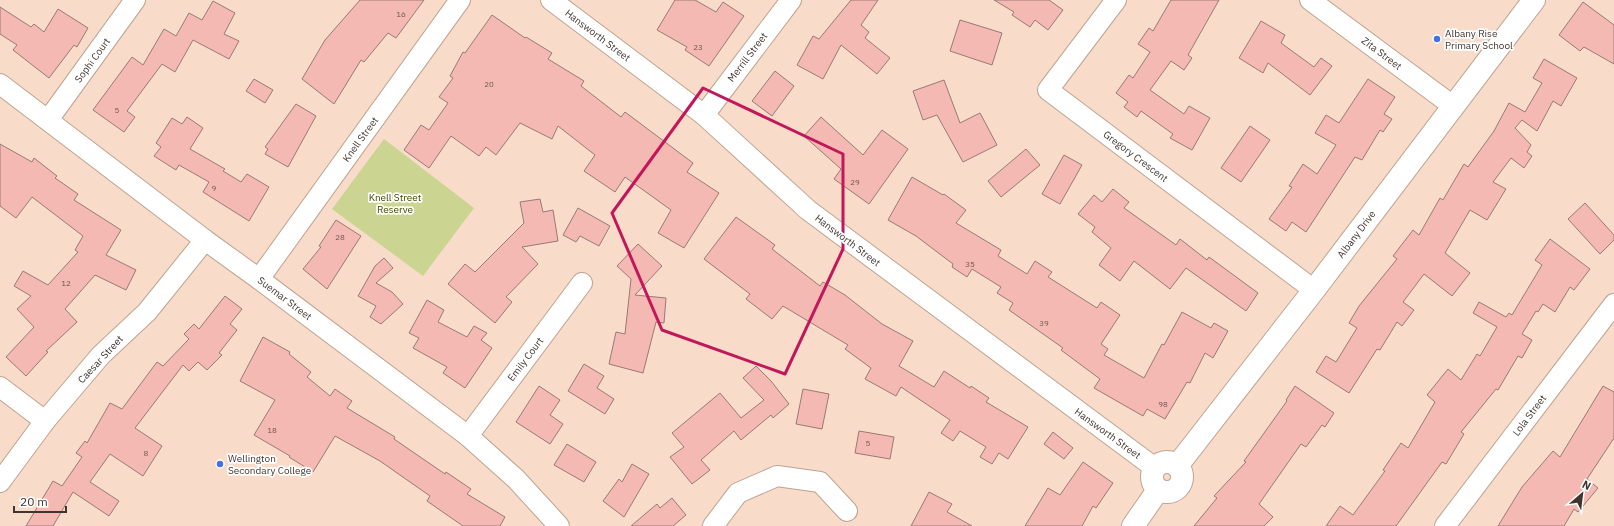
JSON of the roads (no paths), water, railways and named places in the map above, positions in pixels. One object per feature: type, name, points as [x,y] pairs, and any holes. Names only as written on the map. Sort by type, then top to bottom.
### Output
[{"type":"street","name":"Sophi Court","points":[[48,120],[136,0]]},
{"type":"street","name":"Knell Street","points":[[259,279],[460,0]]},
{"type":"street","name":"Hansworth Street","points":[[551,0],[704,114],[808,210],[1155,468]]},
{"type":"street","name":"Merrill Street","points":[[704,114],[791,0]]},
{"type":"street","name":"Gregory Crescent","points":[[1116,0],[1048,90],[1314,290]]},
{"type":"street","name":"Zita Street","points":[[1310,0],[1453,106]]},
{"type":"street","name":"Albany Drive","points":[[1177,466],[1314,290],[1534,0]]},
{"type":"street","name":"Suemar Street","points":[[0,84],[205,240],[468,436],[516,479],[559,526]]},
{"type":"street","name":"Caesar Street","points":[[0,482],[45,421],[101,355],[148,312],[205,240]]},
{"type":"street","name":"Emily Court","points":[[468,436],[582,283]]},
{"type":"street","name":"Lola Street","points":[[1445,526],[1614,304]]},
{"type":"street","points":[[0,387],[45,421]]},
{"type":"street","points":[[1168,462],[1177,466],[1180,470],[1182,480],[1177,489],[1168,492],[1158,490],[1152,482],[1155,468],[1159,464],[1168,462]]},
{"type":"street","points":[[713,526],[738,493],[777,476],[820,482],[847,511]]},
{"type":"street","points":[[1133,526],[1158,490]]},
{"type":"place","name":"Albany Rise Primary School","points":[[1437,39]]},
{"type":"place","name":"Wellington Secondary College","points":[[220,464]]},
{"type":"park label","name":"Knell Street Reserve","points":[[395,202]]}]
